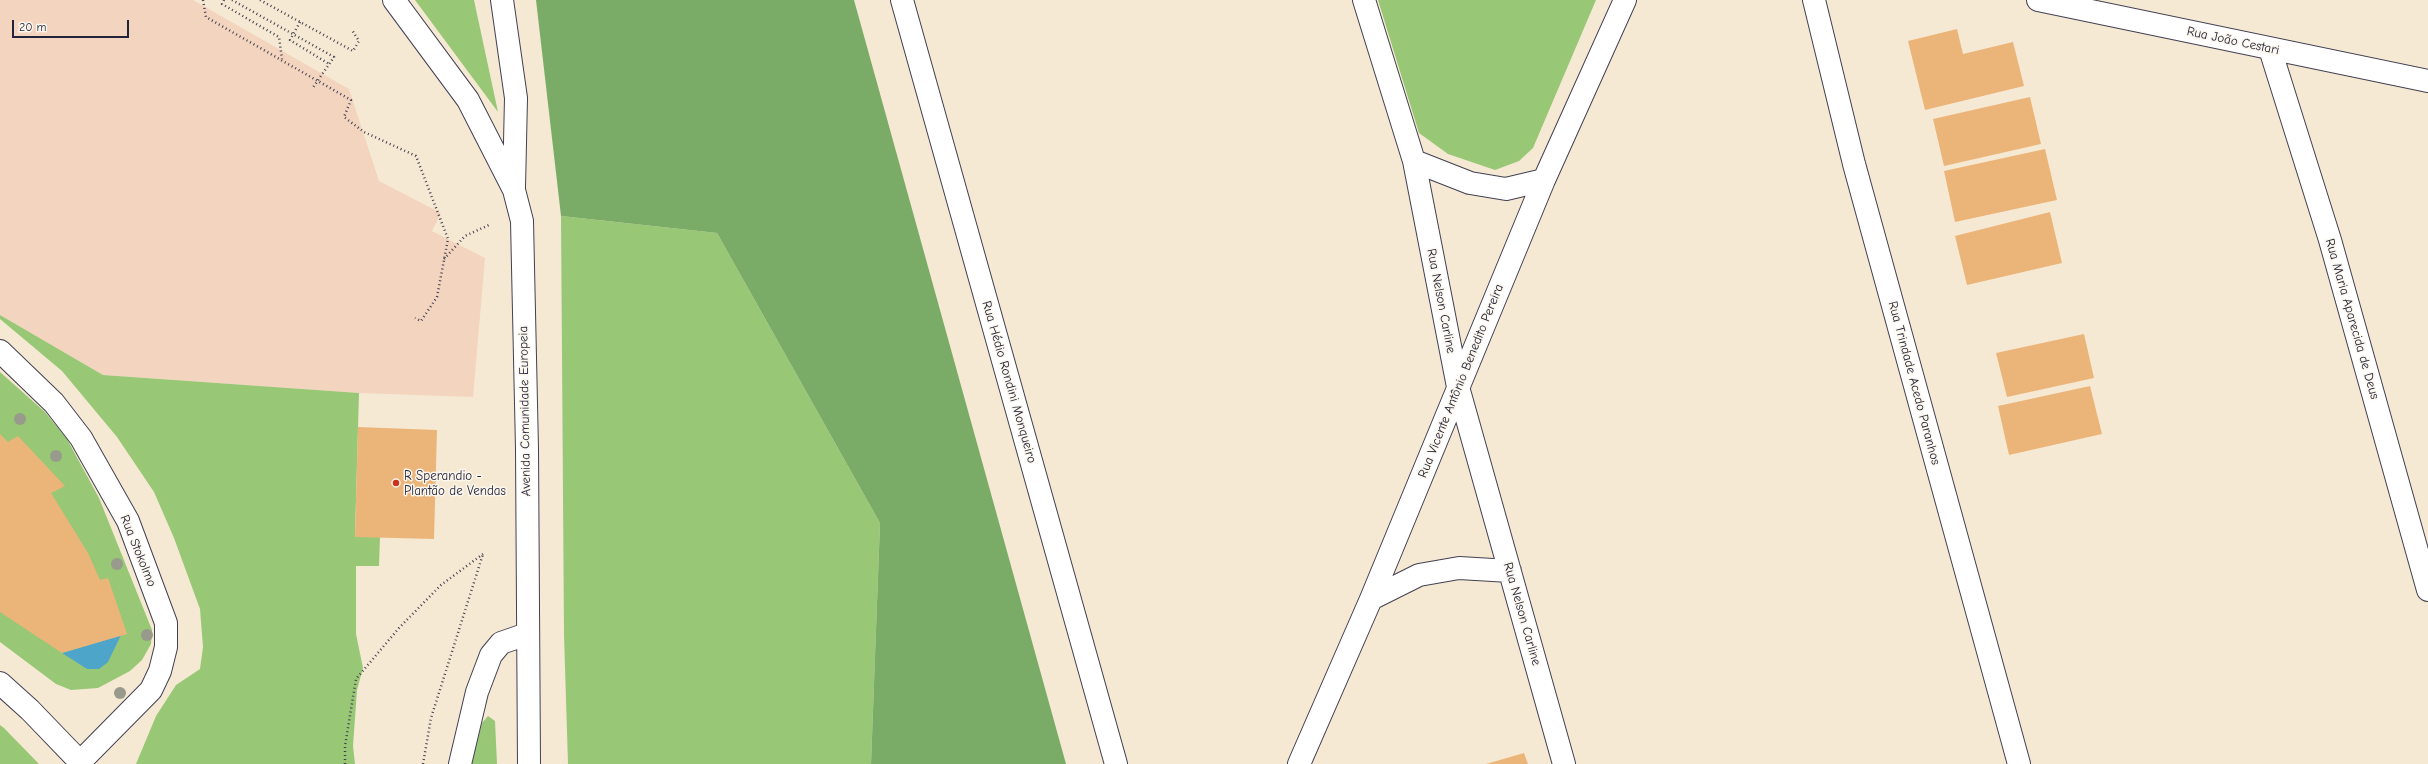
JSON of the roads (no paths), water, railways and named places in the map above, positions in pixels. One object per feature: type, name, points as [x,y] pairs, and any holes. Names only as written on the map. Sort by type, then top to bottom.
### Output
[{"type":"street","name":"Avenida Comunidade Europeia","points":[[394,0],[468,100],[514,190],[522,221],[527,449],[529,764]]},
{"type":"street","name":"Avenida Comunidade Europeia","points":[[502,0],[516,98],[514,190]]},
{"type":"street","name":"Rua Hédio Rondini Monqueiro","points":[[902,0],[1116,764]]},
{"type":"street","name":"Rua Nelson Carline","points":[[1364,0],[1414,161],[1458,387],[1564,764]]},
{"type":"street","name":"Rua Vicente Antônio Benedito Pereira","points":[[1299,764],[1371,599],[1544,180],[1625,0]]},
{"type":"street","name":"Rua Trindade Acedo Paranhos","points":[[1814,0],[1854,164],[2019,764]]},
{"type":"street","name":"Rua João Cestari","points":[[2038,0],[2428,81]]},
{"type":"street","name":"Rua Maria Aparecida de Deus","points":[[2270,49],[2330,240],[2428,590]]},
{"type":"street","points":[[1414,161],[1470,183],[1506,189],[1544,180]]},
{"type":"street","name":"Rua Stokolmo","points":[[0,351],[54,403],[81,438],[128,521],[166,623],[166,647],[160,672],[151,690],[81,763]]},
{"type":"street","points":[[1371,599],[1419,574],[1459,568],[1510,571]]},
{"type":"street","points":[[460,764],[477,692],[491,655],[502,643],[527,634]]},
{"type":"street","points":[[0,683],[30,710],[81,763]]},
{"type":"water","points":[[121,635],[108,662],[99,669],[87,669],[62,653]]},
{"type":"place","name":"R Sperandio - Plantão de Vendas","points":[[396,483]]}]
